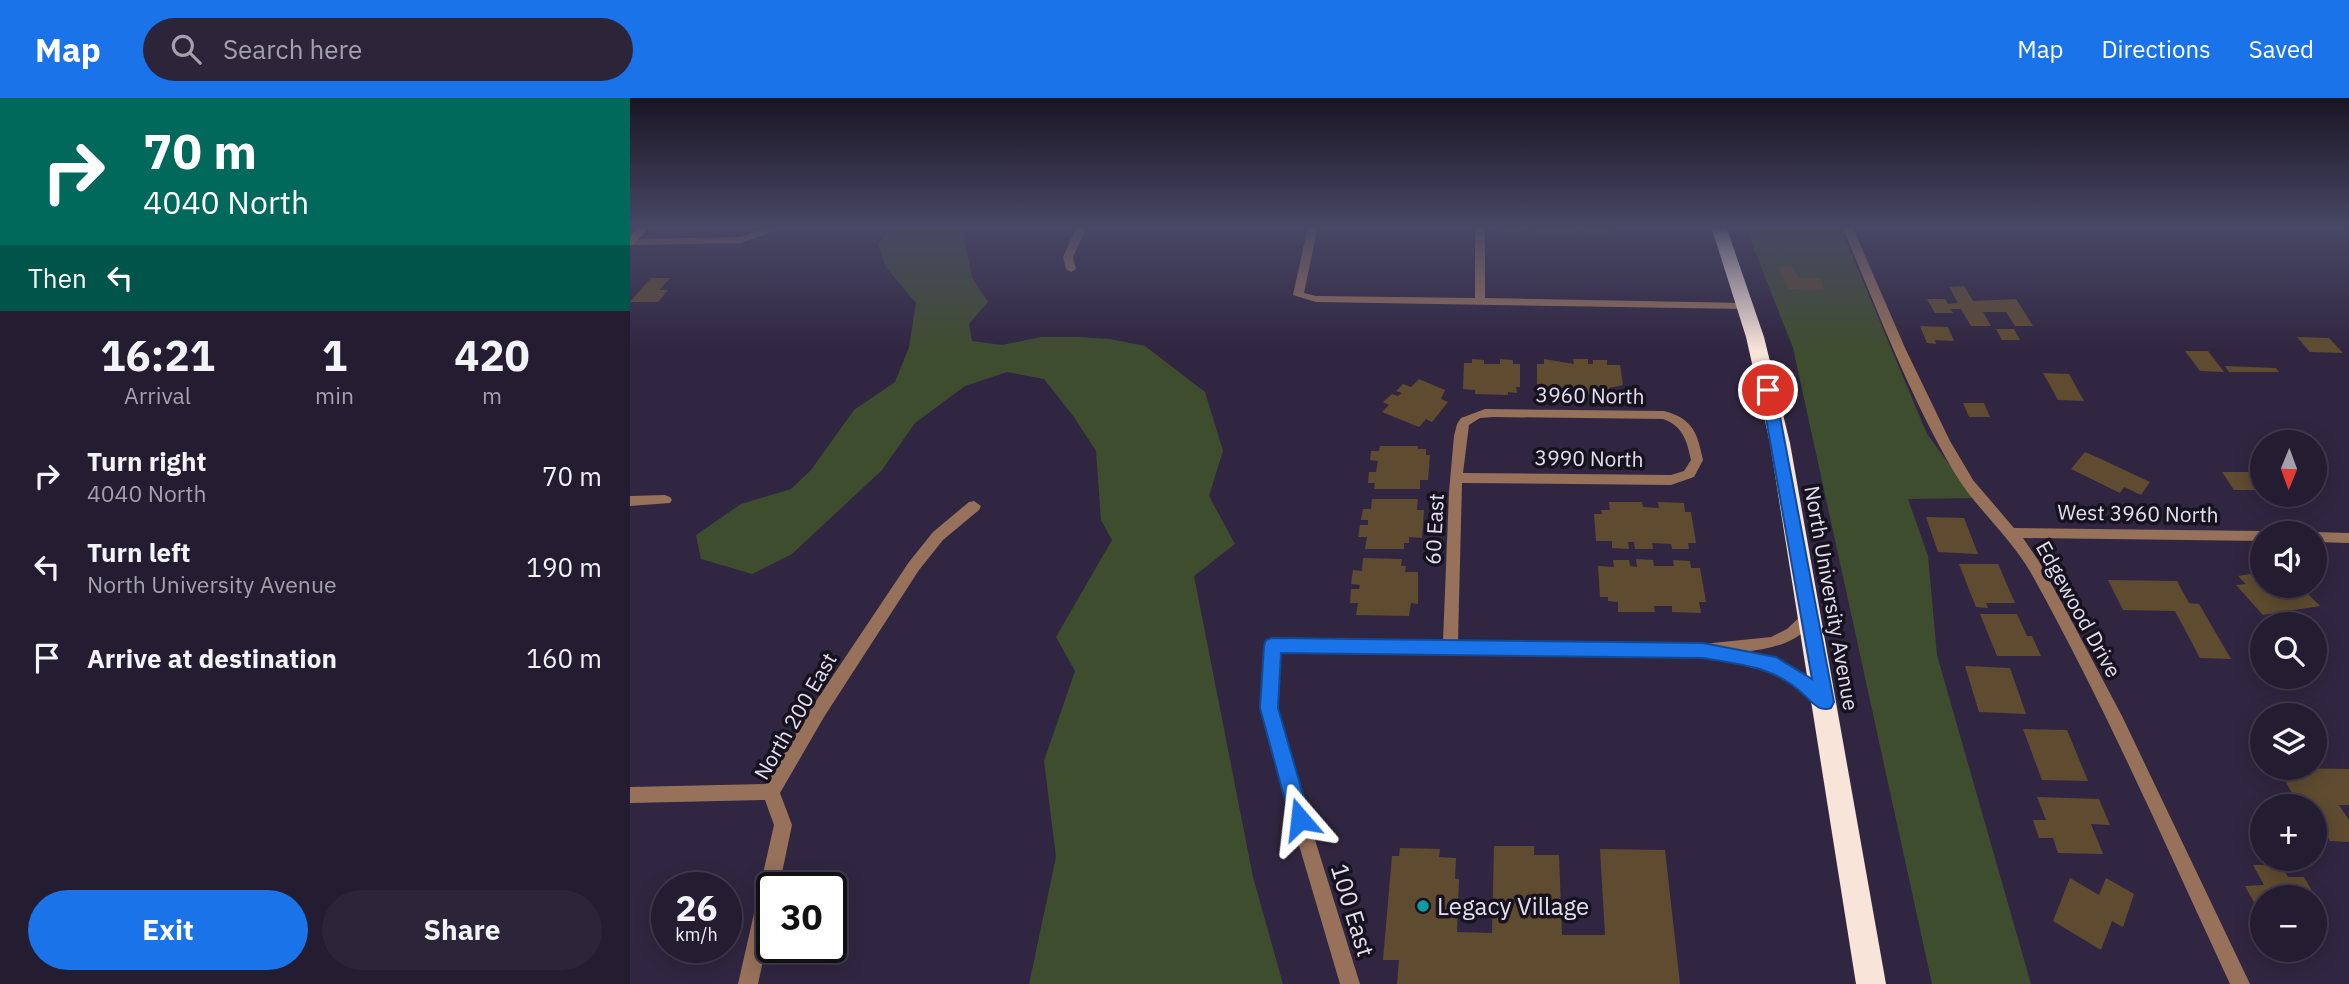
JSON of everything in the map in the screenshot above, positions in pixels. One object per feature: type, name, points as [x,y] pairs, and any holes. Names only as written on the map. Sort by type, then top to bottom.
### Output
[{"type":"highway","name":"North University Avenue","points":[[1732,267],[1745,306],[1780,443],[1871,984]]},
{"type":"street","points":[[1304,267],[1298,295],[1316,299],[1745,306]]},
{"type":"street","points":[[1480,267],[1480,301]]},
{"type":"street","name":"Edgewood Drive","points":[[1865,267],[1898,345],[1962,474],[2012,533],[2033,564],[2121,730],[2239,984]]},
{"type":"street","name":"3960 North","points":[[1469,418],[1493,413],[1664,415],[1684,422],[1691,433],[1694,446]]},
{"type":"street","name":"60 East","points":[[1450,646],[1460,431],[1469,418]]},
{"type":"street","name":"3990 North","points":[[1457,478],[1671,480],[1684,477],[1693,470],[1697,460],[1694,446]]},
{"type":"street","points":[[630,501],[665,500]]},
{"type":"street","name":"North 200 East","points":[[748,984],[783,825],[771,792],[818,712],[914,566],[938,536],[974,506]]},
{"type":"street","name":"West 3960 North","points":[[2012,533],[2250,536]]},
{"type":"street","points":[[2327,537],[2349,538]]},
{"type":"street","points":[[1450,646],[1703,650],[1773,643],[1792,633],[1811,616]]},
{"type":"street","name":"100 East","points":[[1350,984],[1269,708],[1272,646],[1450,646]]},
{"type":"street","points":[[1703,650],[1776,665],[1798,678],[1825,702]]},
{"type":"street","points":[[630,795],[771,792]]},
{"type":"green space","points":[[886,267],[970,267],[972,277],[988,302],[969,324],[972,341],[1002,345],[1041,337],[1078,337],[1110,339],[1145,346],[1205,392],[1223,451],[1209,496],[1235,544],[1194,576],[1253,877],[1283,984],[1029,984],[1056,857],[1044,761],[1075,671],[1056,637],[1112,540],[1101,520],[1096,451],[1044,379],[1007,372],[965,386],[915,423],[882,470],[792,554],[752,574],[701,559],[696,535],[741,504],[791,489],[811,470],[854,410],[895,382],[909,347],[916,303]]},
{"type":"green space","points":[[1761,267],[1857,267],[1927,434],[1974,498],[1908,499],[1928,556],[1937,655],[2031,984],[1932,984],[1793,348]]},
{"type":"building","points":[[1779,267],[1792,267],[1799,278],[1821,278],[1824,290],[1788,289]]},
{"type":"building","points":[[651,278],[670,278],[659,290],[668,290],[658,302],[630,302]]},
{"type":"building","points":[[1964,286],[1973,301],[2016,299],[2033,326],[2015,326],[2006,312],[1983,312],[1991,326],[1971,326],[1961,309],[1951,309],[1953,313],[1935,313],[1927,299],[1945,299],[1948,304],[1958,303],[1949,287]]},
{"type":"building","points":[[1920,326],[1948,327],[1954,341],[1935,340],[1936,344],[1927,343]]},
{"type":"building","points":[[1996,329],[2014,329],[2020,340],[2002,340]]},
{"type":"building","points":[[2297,337],[2329,338],[2343,353],[2310,352]]},
{"type":"building","points":[[2185,351],[2208,351],[2224,372],[2200,371]]},
{"type":"building","points":[[1472,359],[1484,360],[1484,364],[1500,364],[1500,359],[1513,360],[1513,364],[1520,364],[1520,387],[1516,387],[1517,393],[1475,394],[1475,390],[1463,389],[1464,363],[1472,363]]},
{"type":"building","points":[[1544,359],[1574,364],[1573,359],[1588,359],[1588,364],[1593,364],[1593,360],[1607,360],[1607,365],[1620,365],[1623,385],[1609,388],[1609,395],[1580,394],[1580,390],[1565,390],[1566,394],[1542,394],[1542,387],[1537,387],[1537,364],[1544,364]]},
{"type":"building","points":[[2225,366],[2276,368],[2279,372],[2229,372]]},
{"type":"building","points":[[2043,373],[2069,374],[2084,401],[2058,400]]},
{"type":"building","points":[[1419,379],[1445,390],[1441,399],[1448,402],[1432,422],[1426,419],[1419,427],[1382,412],[1389,405],[1383,402],[1392,394],[1398,396],[1402,393],[1396,391],[1403,384],[1411,387]]},
{"type":"building","points":[[1963,403],[1984,403],[1990,417],[1969,417]]},
{"type":"building","points":[[1380,446],[1418,446],[1418,449],[1426,449],[1426,455],[1430,455],[1428,480],[1420,480],[1420,489],[1374,489],[1375,483],[1368,483],[1369,472],[1376,472],[1378,461],[1370,460],[1371,451],[1379,451]]},
{"type":"building","points":[[2085,452],[2150,482],[2141,495],[2124,487],[2120,493],[2071,469]]},
{"type":"building","points":[[2222,472],[2250,472],[2250,490],[2234,490]]},
{"type":"building","points":[[1372,499],[1418,499],[1417,510],[1424,510],[1422,538],[1409,537],[1409,543],[1404,543],[1404,549],[1365,549],[1367,537],[1358,537],[1360,525],[1368,525],[1368,520],[1361,520],[1363,509],[1371,509]]},
{"type":"building","points":[[1609,502],[1642,502],[1643,507],[1659,508],[1658,502],[1684,503],[1685,512],[1691,512],[1696,543],[1688,543],[1689,549],[1672,549],[1671,544],[1652,543],[1653,549],[1635,549],[1634,542],[1628,542],[1629,549],[1612,548],[1612,541],[1596,541],[1594,514],[1602,514],[1601,510],[1610,510]]},
{"type":"building","points":[[1926,517],[1964,518],[1978,554],[1938,552]]},
{"type":"building","points":[[1363,558],[1402,559],[1401,566],[1406,566],[1405,572],[1418,572],[1418,604],[1411,603],[1409,616],[1356,615],[1358,603],[1350,603],[1351,589],[1359,589],[1360,585],[1351,584],[1353,570],[1362,571]]},
{"type":"building","points":[[1636,559],[1653,560],[1654,566],[1674,566],[1673,560],[1690,561],[1691,568],[1700,568],[1706,602],[1699,602],[1701,613],[1672,612],[1672,606],[1654,606],[1655,612],[1618,612],[1618,602],[1608,601],[1608,597],[1600,597],[1598,566],[1614,567],[1613,560],[1629,560],[1630,566],[1637,567]]},
{"type":"building","points":[[1959,564],[1998,564],[2015,603],[1986,603],[1988,608],[1976,607]]},
{"type":"building","points":[[2250,574],[2250,598],[2312,598],[2320,606],[2282,612],[2260,612],[2236,585],[2246,584],[2238,576]]},
{"type":"building","points":[[2108,580],[2177,581],[2189,603],[2199,604],[2231,659],[2200,658],[2175,611],[2123,610]]},
{"type":"building","points":[[1980,614],[2017,614],[2027,636],[2032,636],[2041,656],[1997,656]]},
{"type":"building","points":[[1965,666],[2010,668],[2026,714],[1979,712]]},
{"type":"building","points":[[2023,729],[2067,730],[2088,781],[2042,780]]},
{"type":"building","points":[[2327,769],[2349,769],[2349,805],[2339,805],[2349,820],[2349,842],[2330,841],[2327,836],[2327,794],[2292,793],[2285,780],[2327,780]]},
{"type":"building","points":[[2037,797],[2099,799],[2110,825],[2091,824],[2103,854],[2058,853],[2053,838],[2039,838],[2033,820],[2046,820]]},
{"type":"building","name":"Legacy Village","points":[[1494,846],[1534,846],[1534,855],[1559,855],[1562,935],[1605,935],[1600,849],[1665,850],[1680,984],[1397,984],[1399,960],[1383,960],[1392,856],[1399,856],[1400,848],[1440,849],[1439,857],[1456,858],[1455,879],[1459,879],[1457,932],[1492,933]]},
{"type":"building","points":[[2256,871],[2284,871],[2288,877],[2304,877],[2309,885],[2264,885]]},
{"type":"building","points":[[2070,878],[2099,895],[2106,878],[2134,894],[2123,927],[2112,921],[2101,950],[2053,921]]},
{"type":"place","name":"Legacy Village","points":[[1423,906]]},
{"type":"route","points":[[1300,819],[1269,708],[1272,646],[1703,650],[1743,660],[1766,662],[1786,669],[1813,689],[1825,702],[1780,443],[1768,390]]}]
